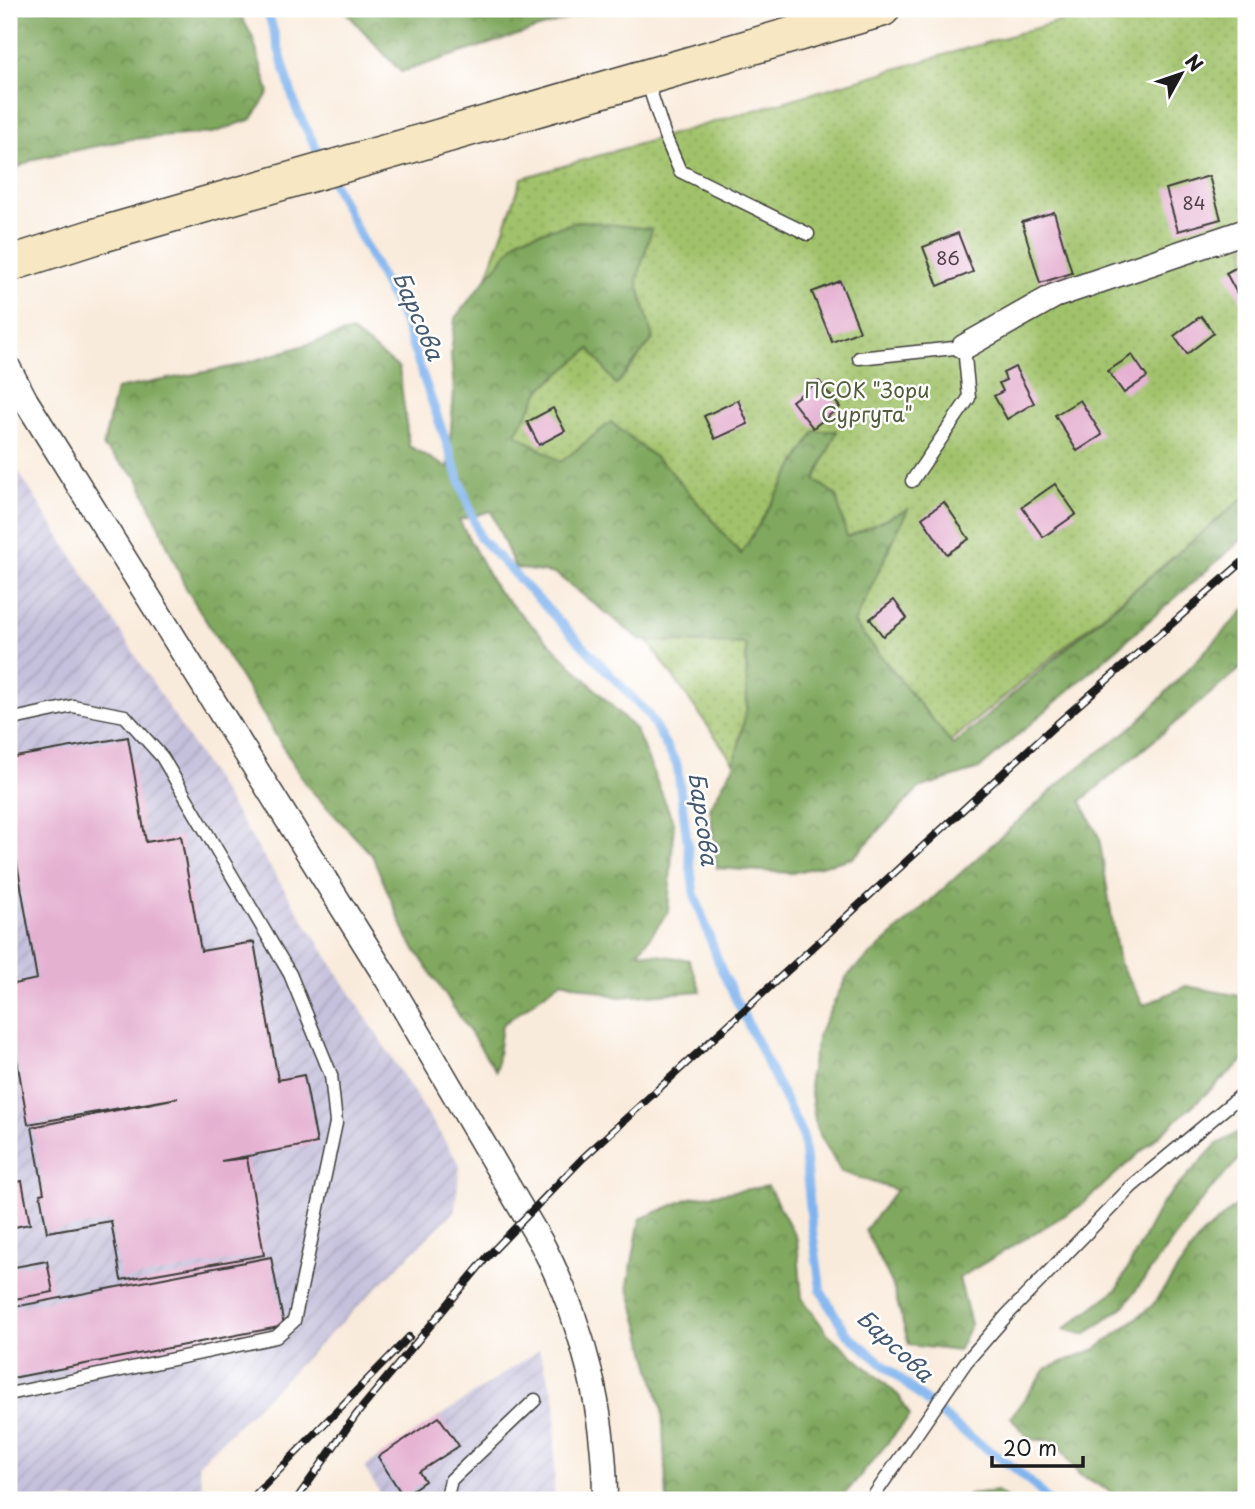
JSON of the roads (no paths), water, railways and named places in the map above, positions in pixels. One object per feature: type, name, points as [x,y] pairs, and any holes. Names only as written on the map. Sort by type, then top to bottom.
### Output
[{"type":"main road","points":[[9,264],[230,197],[883,9]]},
{"type":"street","points":[[964,347],[1054,296],[1246,231]]},
{"type":"street","points":[[9,369],[33,413],[387,979],[548,1255],[572,1308],[583,1344],[597,1413],[605,1500]]},
{"type":"lane","points":[[646,77],[665,136],[680,171],[808,234]]},
{"type":"lane","points":[[859,358],[964,347],[970,398],[912,481]]},
{"type":"lane","points":[[9,720],[73,706],[125,716],[162,757],[290,974],[331,1075],[336,1123],[294,1321],[276,1337],[9,1394]]},
{"type":"lane","points":[[871,1500],[966,1362],[1007,1315],[1131,1187],[1246,1091]]},
{"type":"lane","points":[[446,1500],[451,1479],[535,1400]]},
{"type":"waterway","name":"Барсова","points":[[267,9],[296,108],[324,164]]},
{"type":"waterway","name":"Барсова","points":[[330,177],[404,322],[480,538],[648,714],[677,765],[694,893],[721,969],[803,1136],[821,1291],[846,1333],[959,1429],[1017,1470],[1047,1500]]},
{"type":"railway","points":[[296,1500],[356,1415],[488,1256],[583,1158],[1051,729],[1246,559]]},
{"type":"railway","points":[[250,1500],[409,1337]]},
{"type":"park label","name":"ПСОК \"Зори Сургута\"","points":[[867,403]]}]
